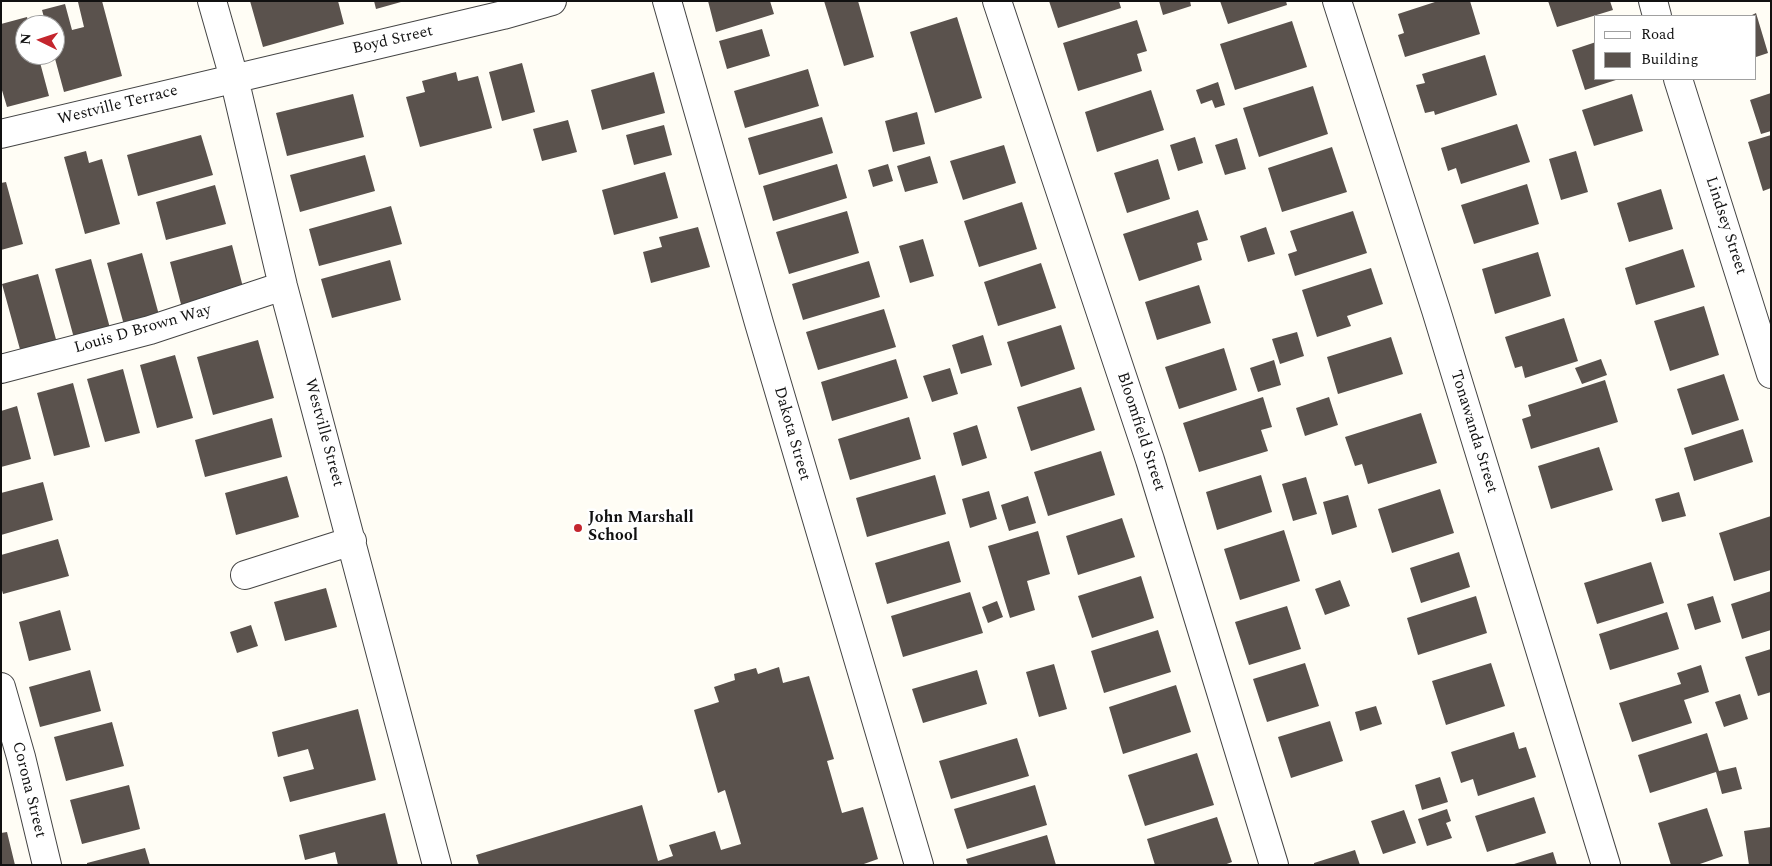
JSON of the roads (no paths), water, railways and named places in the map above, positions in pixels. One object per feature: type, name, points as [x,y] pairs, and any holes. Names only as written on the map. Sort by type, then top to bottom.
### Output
[{"type":"street","name":"Westville Street","points":[[212,1],[234,78],[283,286],[437,865]]},
{"type":"street","name":"Boyd Street","points":[[234,78],[503,15],[552,1]]},
{"type":"street","name":"Dakota Street","points":[[667,1],[759,324],[919,865]]},
{"type":"street","name":"Bloomfield Street","points":[[997,1],[1150,460],[1274,865]]},
{"type":"street","name":"Tonawanda Street","points":[[1337,1],[1439,320],[1606,865]]},
{"type":"street","points":[[1653,1],[1658,15]]},
{"type":"street","name":"Westville Terrace","points":[[1,134],[234,78]]},
{"type":"street","name":"Lindsey Street","points":[[1678,80],[1771,374]]},
{"type":"street","name":"Louis D Brown Way","points":[[1,370],[150,330],[283,286]]},
{"type":"street","points":[[245,575],[352,541]]},
{"type":"street","name":"Corona Street","points":[[1,687],[21,757],[46,865]]},
{"type":"place","name":"John Marshall School","points":[[578,528]]}]
